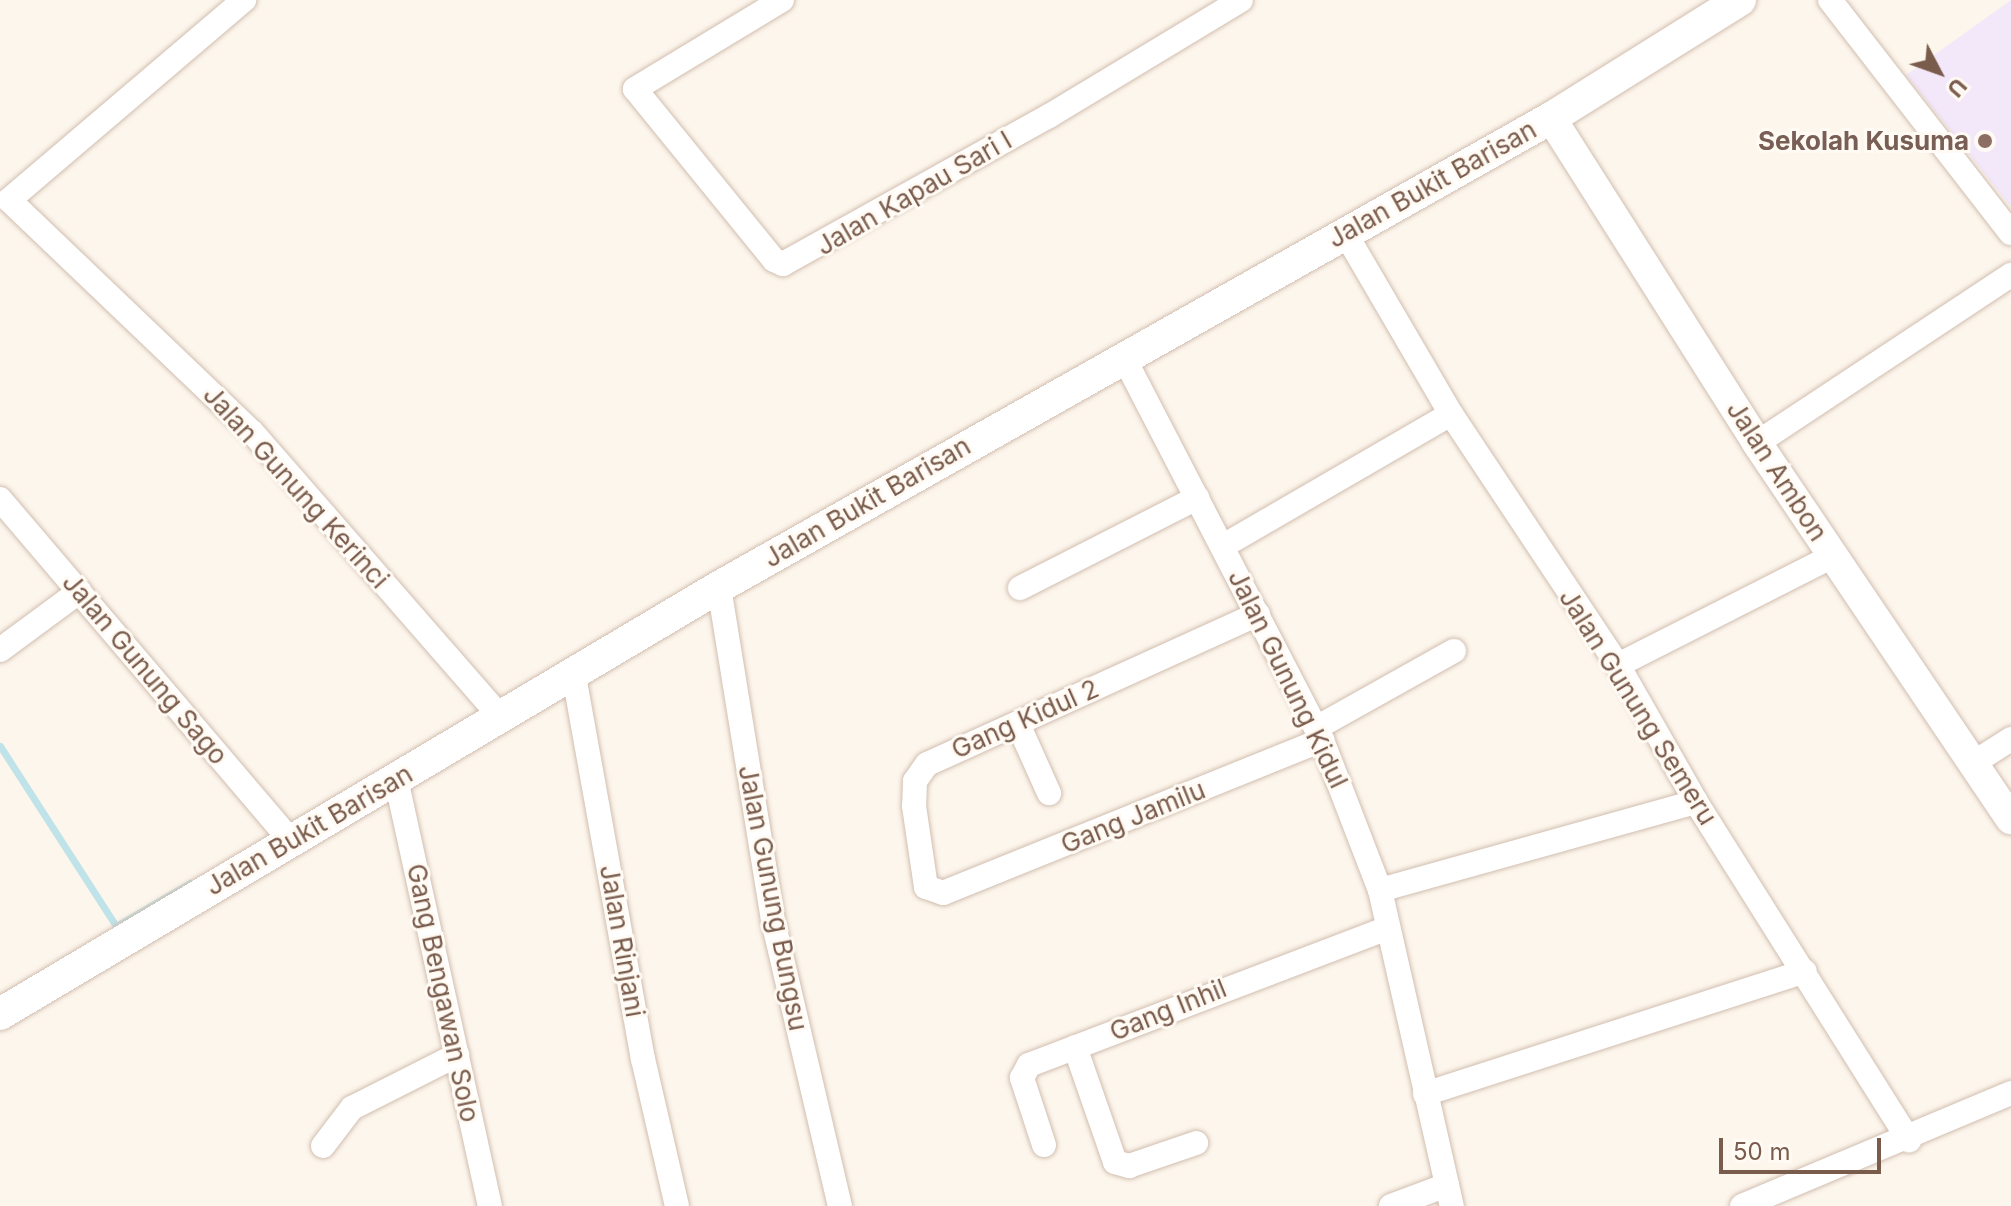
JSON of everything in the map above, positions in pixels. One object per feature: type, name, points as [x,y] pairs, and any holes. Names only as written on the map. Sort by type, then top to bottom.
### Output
[{"type":"main road","name":"Jalan Bukit Barisan","points":[[0,1014],[289,839],[502,719],[719,587],[1344,231],[1551,118],[1740,0]]},
{"type":"street","points":[[4,199],[244,0]]},
{"type":"street","name":"Jalan Kapau Sari I","points":[[782,0],[635,89],[774,260],[783,264],[1049,116],[1241,0]]},
{"type":"street","points":[[1830,0],[2011,233]]},
{"type":"street","name":"Jalan Ambon","points":[[1551,118],[1757,443],[2011,819]]},
{"type":"street","name":"Jalan Gunung Kerinci","points":[[4,199],[252,432],[502,719]]},
{"type":"street","name":"Jalan Gunung Semeru","points":[[1344,231],[1451,414],[1618,665],[1696,802],[1909,1140]]},
{"type":"street","points":[[1757,443],[2011,275]]},
{"type":"street","name":"Jalan Gunung Kidul","points":[[1123,356],[1319,734],[1380,890],[1450,1196]]},
{"type":"street","points":[[1223,546],[1451,414]]},
{"type":"street","points":[[1020,588],[1197,498]]},
{"type":"street","name":"Jalan Gunung Sago","points":[[0,499],[289,839]]},
{"type":"street","points":[[1618,665],[1833,556]]},
{"type":"street","name":"Jalan Gunung Bungsu","points":[[719,587],[774,925],[840,1206]]},
{"type":"street","points":[[0,650],[80,591]]},
{"type":"street","name":"Gang Kidul 2","points":[[943,893],[928,890],[914,806],[916,777],[937,758],[1258,614]]},
{"type":"street","name":"Gang Jamilu","points":[[943,893],[1319,734],[1454,651]]},
{"type":"street","name":"Jalan Rinjani","points":[[574,676],[643,1059],[677,1206]]},
{"type":"street","points":[[1018,724],[1049,793]]},
{"type":"street","points":[[1975,762],[2011,739]]},
{"type":"street","name":"Gang Bengawan Solo","points":[[396,779],[490,1206]]},
{"type":"street","points":[[1380,890],[1696,802]]},
{"type":"street","name":"Gang Inhil","points":[[1044,1145],[1023,1074],[1029,1065],[1387,928]]},
{"type":"street","points":[[1425,1094],[1805,971]]},
{"type":"street","points":[[1075,1047],[1115,1162],[1129,1166],[1196,1143]]},
{"type":"street","points":[[323,1146],[352,1108],[457,1055]]},
{"type":"street","points":[[1742,1206],[1909,1140],[2011,1093]]},
{"type":"street","points":[[1391,1206],[1450,1196]]},
{"type":"shaded area","name":"Sekolah Kusuma","points":[[2011,0],[2011,207],[1906,75]]},
{"type":"waterway","points":[[0,746],[116,926],[190,883]]},
{"type":"place","name":"Sekolah Kusuma","points":[[1985,141]]}]
